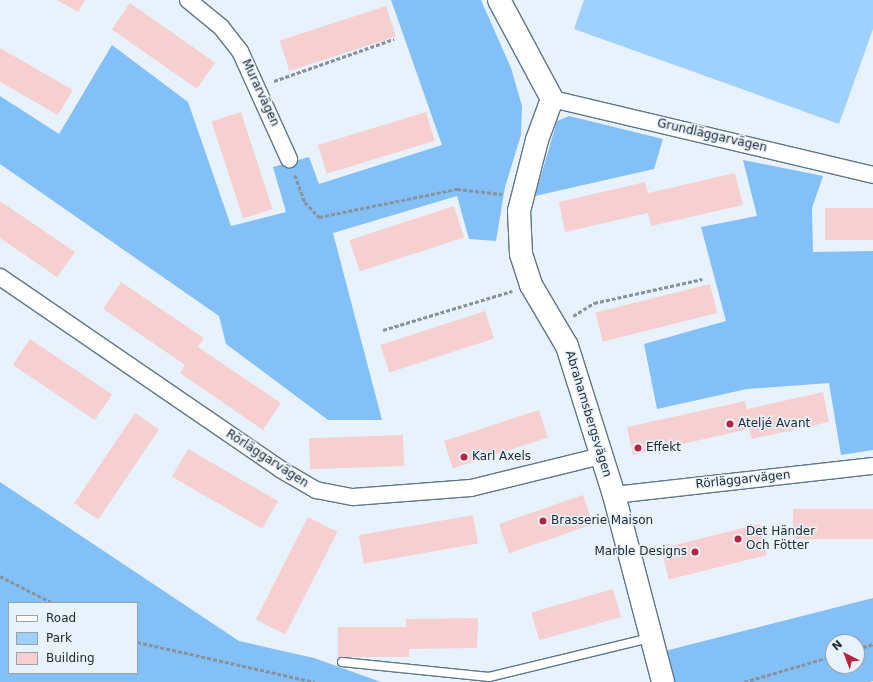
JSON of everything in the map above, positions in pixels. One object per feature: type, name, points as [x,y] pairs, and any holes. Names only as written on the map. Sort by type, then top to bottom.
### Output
[{"type":"street","name":"Murarvägen","points":[[188,0],[221,28],[240,51],[258,87],[289,159]]},
{"type":"street","points":[[499,0],[552,98]]},
{"type":"street","name":"Grundläggarvägen","points":[[552,98],[873,175]]},
{"type":"street","name":"Abrahamsbergsvägen","points":[[552,98],[522,198],[521,254],[531,285],[567,346],[614,494],[653,637],[663,682]]},
{"type":"street","name":"Rörläggarvägen","points":[[0,276],[280,469],[316,490],[353,497],[471,488],[601,456]]},
{"type":"street","name":"Rörläggarvägen","points":[[614,494],[873,466]]},
{"type":"lane","points":[[342,662],[488,677],[653,637]]},
{"type":"path","points":[[258,87],[394,39]]},
{"type":"path","points":[[289,159],[305,202],[319,216],[456,189],[522,198]]},
{"type":"path","points":[[557,328],[594,303],[702,279]]},
{"type":"path","points":[[383,330],[531,285]]},
{"type":"path","points":[[0,576],[51,602]]},
{"type":"path","points":[[138,642],[315,682]]},
{"type":"path","points":[[744,682],[825,658]]},
{"type":"green space","points":[[584,0],[873,0],[873,29],[839,124],[574,29]]},
{"type":"shaded area","points":[[391,0],[481,0],[511,68],[522,106],[521,135],[505,187],[496,241],[469,239],[457,196],[333,233],[382,420],[328,420],[226,344],[219,316],[0,164],[0,96],[59,134],[112,45],[188,102],[231,226],[286,212],[273,167],[309,157],[319,184],[442,145]]},
{"type":"shaded area","points":[[569,116],[663,139],[654,169],[535,196],[557,121]]},
{"type":"shaded area","points":[[743,160],[823,176],[812,208],[813,252],[873,251],[873,450],[841,455],[829,383],[747,389],[657,409],[644,344],[726,321],[701,227],[757,216]]},
{"type":"shaded area","points":[[0,482],[239,641],[314,658],[381,682],[0,682]]},
{"type":"shaded area","points":[[873,598],[873,681],[667,682],[657,653]]},
{"type":"building","points":[[57,0],[85,0],[78,12]]},
{"type":"building","points":[[130,3],[215,63],[197,89],[112,29]]},
{"type":"building","points":[[386,6],[396,36],[289,71],[279,41]]},
{"type":"building","points":[[0,48],[73,90],[58,115],[0,82]]},
{"type":"building","points":[[241,112],[273,209],[243,219],[212,122]]},
{"type":"building","points":[[426,112],[435,141],[327,174],[318,145]]},
{"type":"building","points":[[735,173],[743,205],[651,226],[648,213],[565,232],[559,202],[645,182],[648,193]]},
{"type":"building","points":[[0,201],[75,252],[57,277],[0,238]]},
{"type":"building","points":[[454,206],[464,237],[360,271],[349,240]]},
{"type":"building","points":[[825,208],[873,208],[873,240],[825,240]]},
{"type":"building","points":[[121,282],[204,338],[198,347],[281,403],[263,430],[180,373],[185,365],[103,309]]},
{"type":"building","points":[[710,284],[717,313],[603,342],[596,313]]},
{"type":"building","points":[[485,311],[494,339],[389,373],[380,345]]},
{"type":"building","points":[[30,339],[112,394],[95,420],[13,365]]},
{"type":"building","points":[[823,392],[829,422],[752,439],[749,429],[633,455],[627,427],[745,401],[747,409]]},
{"type":"building","points":[[539,410],[548,438],[453,468],[444,441]]},
{"type":"building","points":[[135,413],[159,429],[98,520],[74,503]]},
{"type":"building","points":[[403,435],[404,466],[310,469],[309,438]]},
{"type":"building","points":[[188,449],[278,501],[262,529],[172,477]]},
{"type":"building","points":[[583,495],[593,524],[509,553],[499,524]]},
{"type":"building","points":[[793,509],[873,509],[873,539],[793,539]]},
{"type":"building","points":[[473,515],[478,544],[364,564],[359,535]]},
{"type":"building","points":[[308,517],[337,532],[285,634],[256,619]]},
{"type":"building","points":[[759,524],[767,555],[669,579],[661,548]]},
{"type":"building","points":[[613,589],[621,617],[539,640],[531,612]]},
{"type":"building","points":[[478,618],[477,648],[409,649],[409,657],[338,657],[338,627],[406,627],[406,619]]},
{"type":"place","name":"Ateljé Avant","points":[[730,424]]},
{"type":"place","name":"Effekt","points":[[638,448]]},
{"type":"place","name":"Karl Axels","points":[[464,457]]},
{"type":"place","name":"Brasserie Maison","points":[[543,521]]},
{"type":"place","name":"Det Händer Och Fötter","points":[[738,539]]},
{"type":"place","name":"Marble Designs","points":[[695,552]]}]
